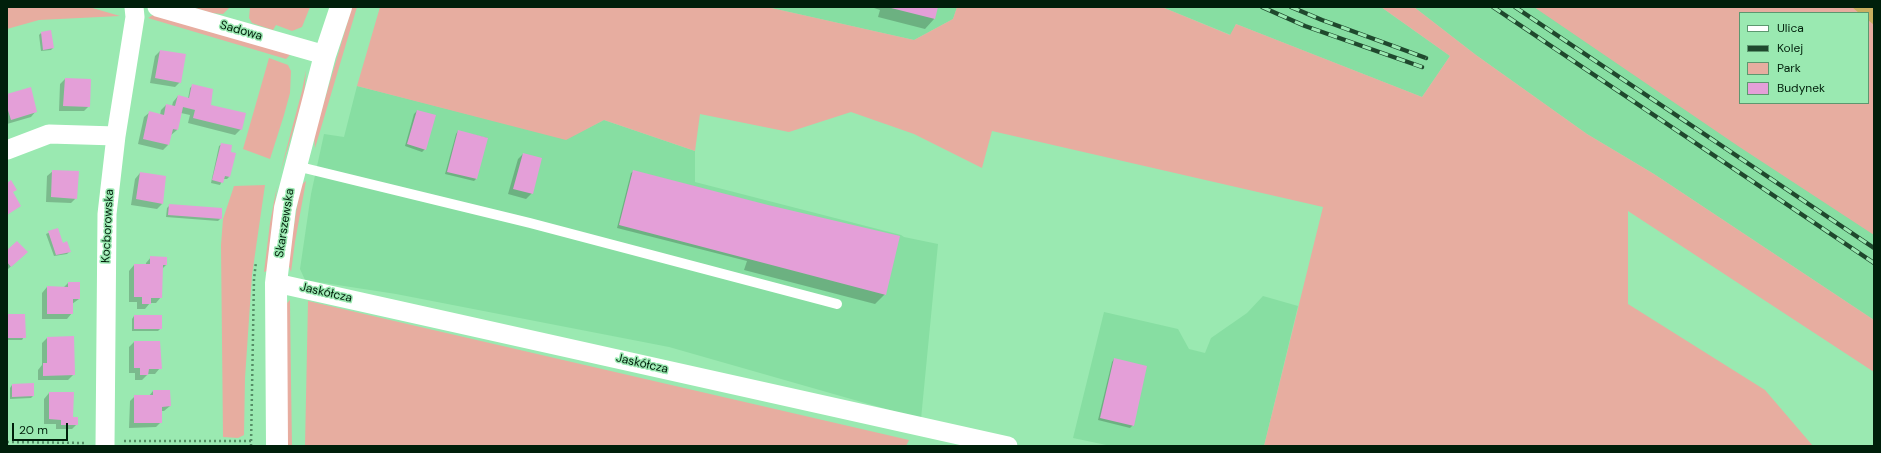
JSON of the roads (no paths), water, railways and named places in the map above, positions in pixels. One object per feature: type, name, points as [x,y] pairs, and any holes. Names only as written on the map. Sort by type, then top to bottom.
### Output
[{"type":"main road","name":"Skarszewska","points":[[277,446],[276,283],[285,208],[326,55],[341,7]]},
{"type":"street","name":"Kocborowska","points":[[106,443],[107,214],[116,136],[134,17],[134,7]]},
{"type":"street","name":"Sadowa","points":[[157,7],[326,55]]},
{"type":"street","points":[[7,150],[49,134],[116,136]]},
{"type":"street","name":"Jaskółcza","points":[[276,283],[1008,446]]},
{"type":"lane","points":[[296,166],[530,224],[837,304]]},
{"type":"railway","points":[[1262,7],[1305,26],[1422,67]]},
{"type":"railway","points":[[1291,7],[1322,20],[1426,58]]},
{"type":"railway","points":[[1493,7],[1874,263]]},
{"type":"railway","points":[[1515,7],[1874,248]]}]
